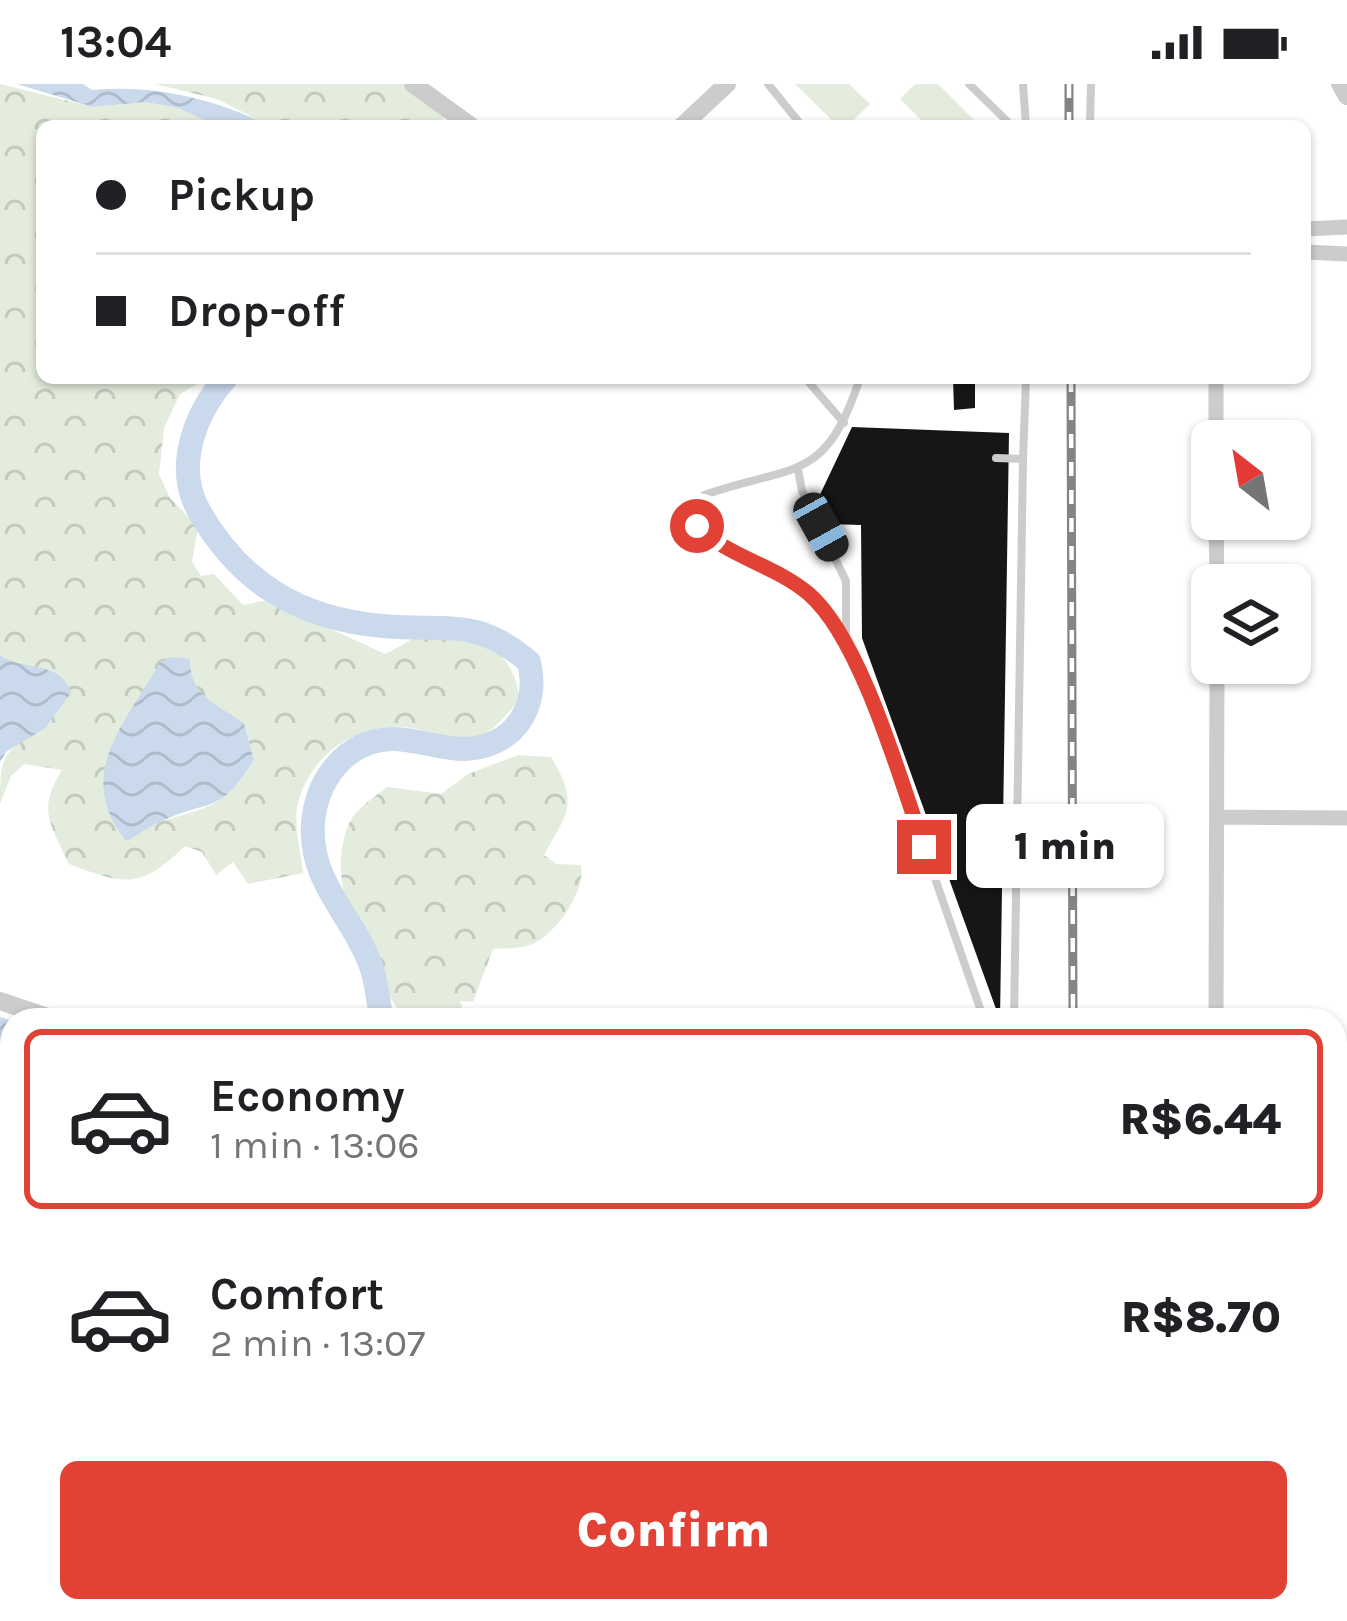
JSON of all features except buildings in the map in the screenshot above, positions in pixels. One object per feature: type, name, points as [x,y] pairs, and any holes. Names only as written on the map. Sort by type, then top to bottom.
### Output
[{"type":"street","points":[[413,84],[463,120]]},
{"type":"street","points":[[688,120],[727,84]]},
{"type":"street","points":[[1340,84],[1347,96]]},
{"type":"street","points":[[1311,229],[1347,227]]},
{"type":"street","points":[[1311,252],[1347,254]]},
{"type":"street","points":[[1216,384],[1216,420]]},
{"type":"street","points":[[1216,1008],[1217,684]]},
{"type":"street","points":[[1217,817],[1347,818]]},
{"type":"lane","points":[[768,84],[797,120]]},
{"type":"lane","points":[[969,84],[1014,120]]},
{"type":"lane","points":[[1020,120],[1024,84]]},
{"type":"lane","points":[[1090,84],[1090,120]]},
{"type":"lane","points":[[811,384],[845,424]]},
{"type":"lane","points":[[858,384],[833,444],[798,469],[704,495],[692,515],[706,536],[808,594],[846,639],[882,725],[980,1008]]},
{"type":"lane","points":[[1015,1008],[1026,384]]},
{"type":"lane","points":[[995,458],[1023,459]]},
{"type":"lane","points":[[798,469],[802,491],[846,581],[846,639]]},
{"type":"green space","points":[[0,84],[93,107],[145,102],[178,108],[204,120],[36,120],[36,384],[197,384],[180,394],[164,428],[159,474],[170,498],[198,527],[192,562],[201,576],[214,574],[243,605],[268,600],[385,654],[433,630],[469,633],[504,660],[519,701],[476,739],[386,727],[351,737],[336,747],[311,773],[297,808],[303,873],[248,884],[233,862],[216,875],[202,852],[185,846],[143,877],[118,879],[69,864],[48,807],[62,770],[24,764],[11,776],[0,804],[6,757],[45,728],[13,665],[0,655]],"holes":[[[190,660],[194,682],[215,705],[244,723],[254,760],[215,803],[159,822]]]},
{"type":"green space","points":[[155,84],[405,84],[446,114],[442,120],[258,120],[217,99]]},
{"type":"green space","points":[[795,84],[849,84],[870,104],[853,120],[832,120]]},
{"type":"green space","points":[[915,84],[938,84],[974,120],[921,120],[900,99]]},
{"type":"green space","points":[[518,755],[551,757],[565,786],[567,807],[544,855],[556,864],[581,865],[579,886],[560,921],[541,939],[523,947],[493,949],[473,1002],[460,1001],[462,1008],[397,1008],[366,953],[346,902],[341,876],[348,826],[387,787],[441,794],[468,774]]},
{"type":"water","points":[[17,84],[83,84],[92,90],[161,92],[206,101],[256,120],[204,120],[178,108],[145,102],[93,107]]},
{"type":"water","points":[[0,655],[59,675],[71,693],[45,728],[6,752],[0,762]]},
{"type":"water","points":[[190,659],[200,690],[244,723],[254,760],[222,798],[126,841],[111,817],[104,771],[133,706],[161,661]]},
{"type":"waterway","points":[[221,384],[197,424],[188,477],[199,511],[215,536],[253,577],[299,606],[325,615],[383,626],[476,632],[510,647],[529,662],[527,709],[520,722],[497,741],[465,749],[401,739],[375,741],[347,755],[320,793],[313,824],[318,864],[371,966],[380,1008]]},
{"type":"railway","points":[[1069,84],[1069,120]]},
{"type":"railway","points":[[1071,384],[1073,1008]]},
{"type":"route","points":[[697,526],[706,536],[782,575],[808,594],[846,639],[924,847]]}]
